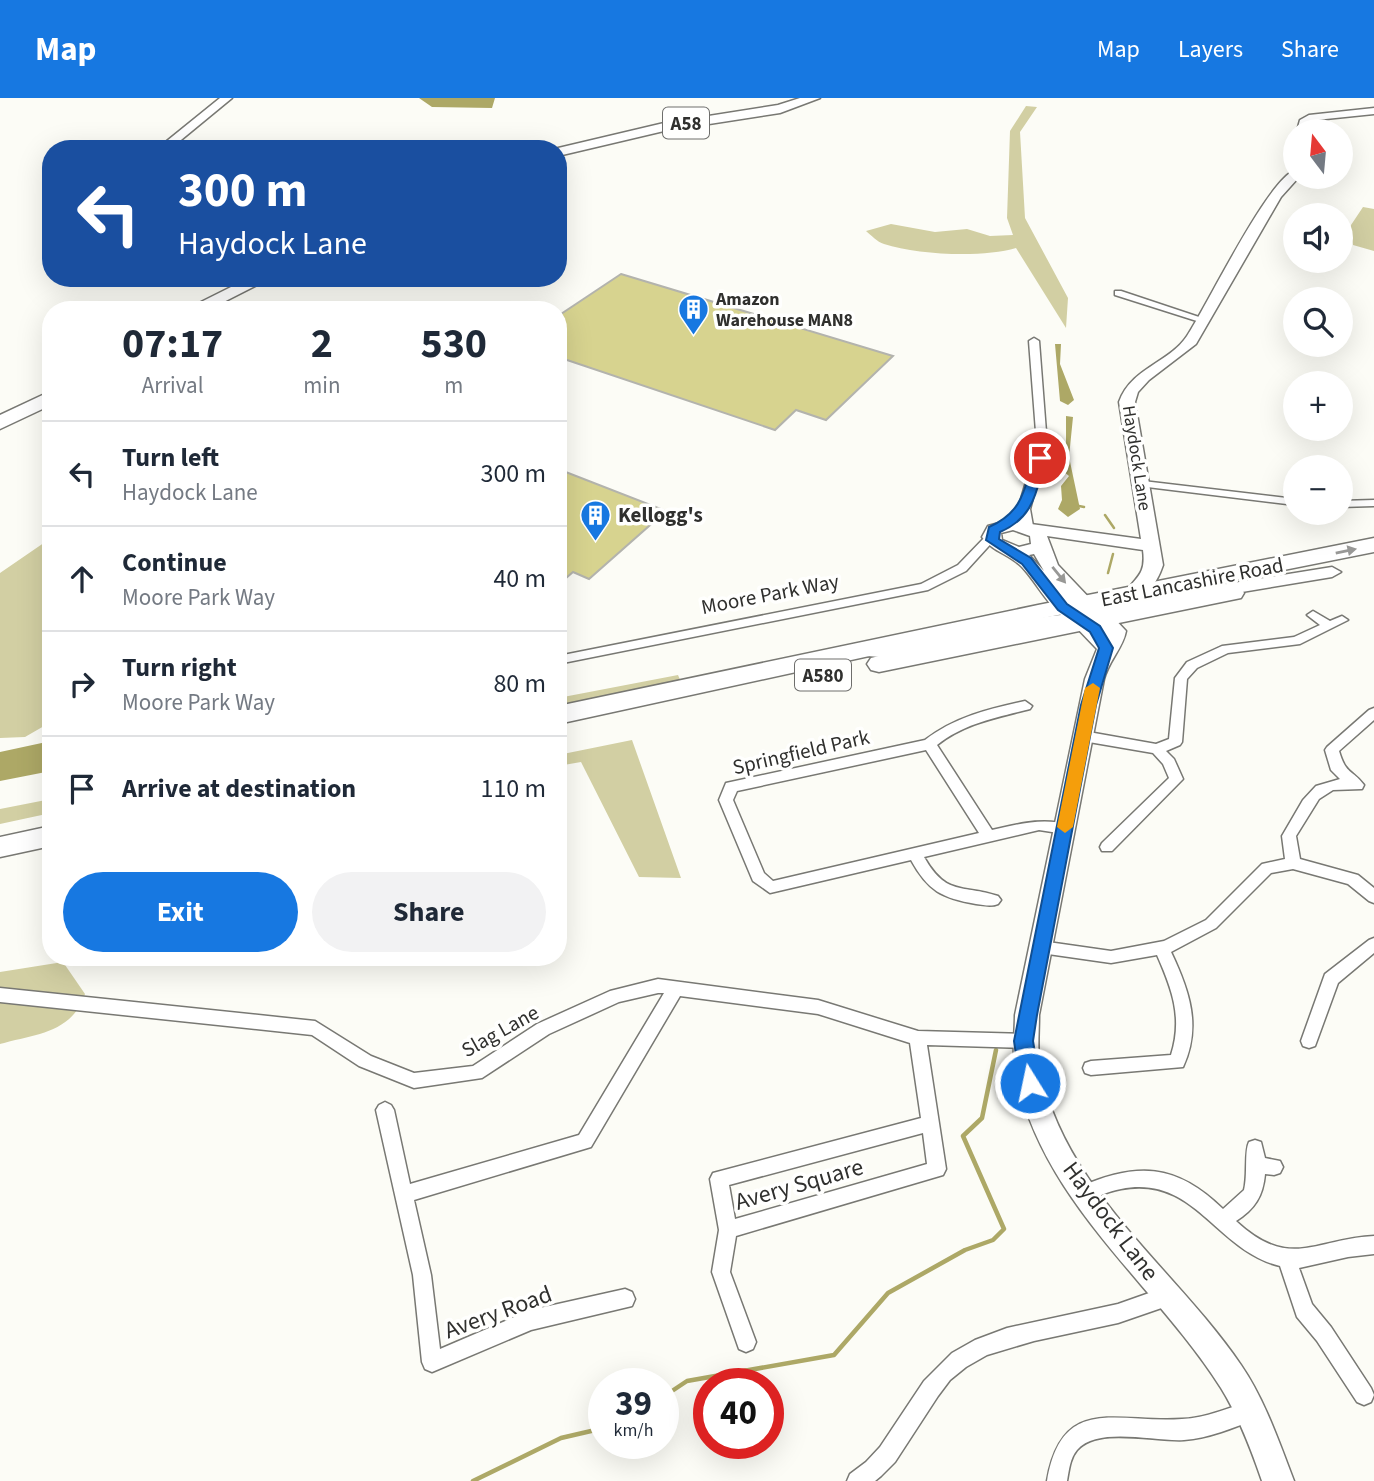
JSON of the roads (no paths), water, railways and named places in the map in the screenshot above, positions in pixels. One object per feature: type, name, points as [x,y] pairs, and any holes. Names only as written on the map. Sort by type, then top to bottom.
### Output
[{"type":"highway","name":"A58","points":[[567,150],[664,127],[780,109],[813,98]]},
{"type":"highway","points":[[212,301],[240,287]]},
{"type":"highway","points":[[0,424],[42,402]]},
{"type":"highway","name":"East Lancashire Road","points":[[567,726],[1086,614],[1134,592],[1374,545]]},
{"type":"highway","name":"East Lancashire Road","points":[[567,713],[867,650],[1374,563]]},
{"type":"highway","points":[[0,831],[42,822]]},
{"type":"highway","points":[[0,847],[42,838]]},
{"type":"street","points":[[174,140],[228,98]]},
{"type":"street","points":[[1309,119],[1374,111]]},
{"type":"street","name":"Haydock Lane","points":[[1154,565],[1143,484],[1127,402],[1129,390],[1136,382],[1178,355],[1203,320],[1283,187]]},
{"type":"street","points":[[1118,293],[1203,320]]},
{"type":"street","points":[[981,551],[1033,550],[1042,445],[1034,341]]},
{"type":"street","points":[[1143,484],[1283,501]]},
{"type":"street","points":[[1353,504],[1374,503]]},
{"type":"street","points":[[1086,614],[1026,561],[996,544],[991,537],[994,530],[1007,524],[1063,536],[1150,546]]},
{"type":"street","points":[[1033,530],[1044,557],[1086,614]]},
{"type":"street","name":"Moore Park Way","points":[[567,658],[924,587],[950,576],[981,551],[991,537]]},
{"type":"street","points":[[1134,592],[1149,580],[1154,565],[1166,577],[1186,583]]},
{"type":"street","name":"Haydock Lane","points":[[1086,614],[1106,648],[1098,665],[1083,736],[1023,1041],[1030,1083],[1062,1158],[1085,1193],[1230,1375],[1250,1412],[1278,1481]]},
{"type":"street","points":[[1083,736],[1157,749],[1175,741],[1181,678],[1192,665],[1226,649],[1284,645],[1336,623],[1313,615]]},
{"type":"street","name":"Springfield Park","points":[[1025,706],[977,715],[949,728],[929,744],[731,787],[726,800],[758,877],[770,887],[1039,825],[1065,829]]},
{"type":"street","points":[[1293,863],[1289,836],[1315,793],[1336,782],[1357,785],[1338,770],[1332,750],[1374,713]]},
{"type":"street","points":[[929,744],[988,836]]},
{"type":"street","points":[[1107,847],[1175,779],[1170,762],[1157,749]]},
{"type":"street","points":[[914,853],[926,876],[943,892],[993,900]]},
{"type":"street","points":[[1041,947],[1111,957],[1162,948],[1211,924],[1267,868],[1293,863],[1353,879],[1374,897]]},
{"type":"street","points":[[1309,1041],[1331,979],[1374,944]]},
{"type":"street","points":[[1091,1068],[1177,1062],[1186,1037],[1184,1000],[1162,948]]},
{"type":"street","name":"Slag Lane","points":[[0,995],[316,1028],[365,1060],[414,1081],[475,1073],[543,1029],[616,996],[658,986],[818,1007],[918,1038],[1023,1041]]},
{"type":"street","points":[[404,1194],[585,1141],[675,989]]},
{"type":"street","name":"Avery Square","points":[[918,1038],[937,1169],[728,1230],[719,1179],[930,1123]]},
{"type":"street","name":"Avery Road","points":[[385,1110],[422,1275],[432,1362],[531,1320],[625,1299]]},
{"type":"street","points":[[1222,1220],[1252,1198],[1262,1160]]},
{"type":"street","points":[[1085,1193],[1116,1179],[1138,1177],[1161,1180],[1192,1194],[1252,1247],[1287,1259],[1316,1259],[1348,1246],[1374,1245]]},
{"type":"street","points":[[728,1230],[721,1272],[746,1342]]},
{"type":"street","points":[[1287,1259],[1304,1310],[1324,1334],[1364,1398]]},
{"type":"street","points":[[857,1481],[872,1472],[896,1446],[930,1386],[968,1355],[990,1344],[1147,1306],[1168,1296]]},
{"type":"street","points":[[1057,1481],[1064,1452],[1084,1432],[1112,1426],[1191,1429],[1250,1412]]},
{"type":"waterway","points":[[1079,506],[1084,507]]},
{"type":"waterway","points":[[1105,515],[1114,528]]},
{"type":"waterway","points":[[1108,573],[1113,554]]},
{"type":"waterway","points":[[679,1386],[687,1381],[834,1355],[888,1293],[965,1250],[993,1240],[1004,1229],[963,1136],[982,1118],[996,1050]]},
{"type":"waterway","points":[[473,1481],[561,1438],[588,1432]]},
{"type":"place","name":"Amazon Warehouse MAN8","points":[[693,336]]},
{"type":"place","name":"Kellogg's","points":[[595,542]]}]
